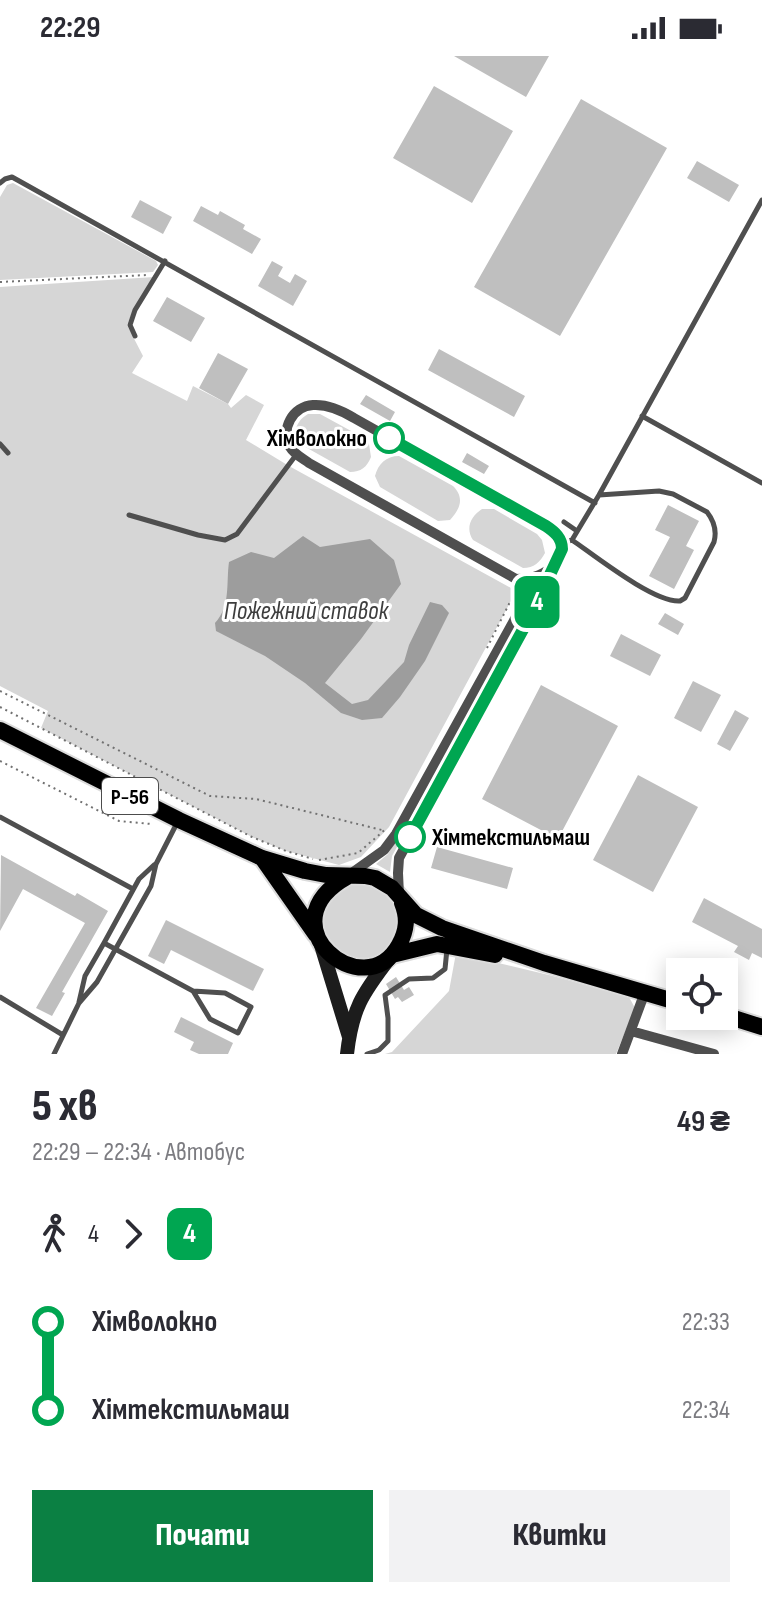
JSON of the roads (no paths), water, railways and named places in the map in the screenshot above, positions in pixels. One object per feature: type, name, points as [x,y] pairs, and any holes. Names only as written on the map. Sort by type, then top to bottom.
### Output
[{"type":"main road","name":"Р-56","points":[[0,730],[262,858],[326,875],[375,878],[384,882],[416,915],[442,928],[544,963],[666,999]]},
{"type":"main road","name":"Р-56","points":[[262,858],[329,955],[349,965],[373,965],[392,955],[437,944],[544,963]]},
{"type":"main road","points":[[348,876],[332,885],[316,907],[315,923],[349,1038]]},
{"type":"main road","points":[[347,1054],[355,1012],[365,990],[398,948],[405,934],[406,913],[399,897]]},
{"type":"main road","points":[[738,1019],[762,1027]]},
{"type":"street","points":[[399,897],[399,858],[532,613],[567,542],[546,526],[339,410],[314,405],[304,406],[294,413],[289,422],[287,439],[297,455],[309,463],[516,579],[540,576],[554,566]]},
{"type":"street","points":[[348,876],[384,850],[396,834],[522,606],[521,590],[516,579]]},
{"type":"street","points":[[622,1054],[645,992]]},
{"type":"street","points":[[631,1031],[714,1054]]},
{"type":"lane","points":[[0,183],[12,177],[595,503]]},
{"type":"lane","points":[[599,495],[659,491],[673,494],[707,512],[716,534],[714,542],[685,598],[680,601],[667,600],[567,542],[595,503],[599,495],[642,416],[762,200]]},
{"type":"lane","points":[[135,336],[130,325],[135,310],[165,261]]},
{"type":"lane","points":[[642,416],[762,483]]},
{"type":"lane","points":[[0,444],[8,453]]},
{"type":"lane","points":[[129,515],[225,540],[237,534],[297,455]]},
{"type":"lane","points":[[564,522],[577,531]]},
{"type":"lane","points":[[0,817],[133,890]]},
{"type":"lane","points":[[79,1003],[97,982],[151,886],[156,864],[179,820]]},
{"type":"lane","points":[[54,1054],[79,1003],[85,976],[139,879],[156,864]]},
{"type":"lane","points":[[104,943],[193,991],[225,993],[251,1007],[238,1033],[210,1019],[193,991]]},
{"type":"lane","points":[[367,1054],[379,1050],[388,1041],[385,995],[409,979],[433,978],[445,969],[448,946]]},
{"type":"lane","points":[[0,997],[63,1035]]},
{"type":"water","name":"Пожежний ставок","points":[[303,536],[320,547],[370,539],[394,560],[401,584],[325,683],[352,704],[368,700],[404,662],[430,602],[442,605],[449,613],[425,661],[382,718],[362,720],[341,713],[265,656],[216,631],[215,623],[226,602],[229,562],[251,552],[274,558]]},
{"type":"place","name":"Хімволокно","points":[[389,438]]},
{"type":"place","name":"Хімтекстильмаш","points":[[410,837]]}]
